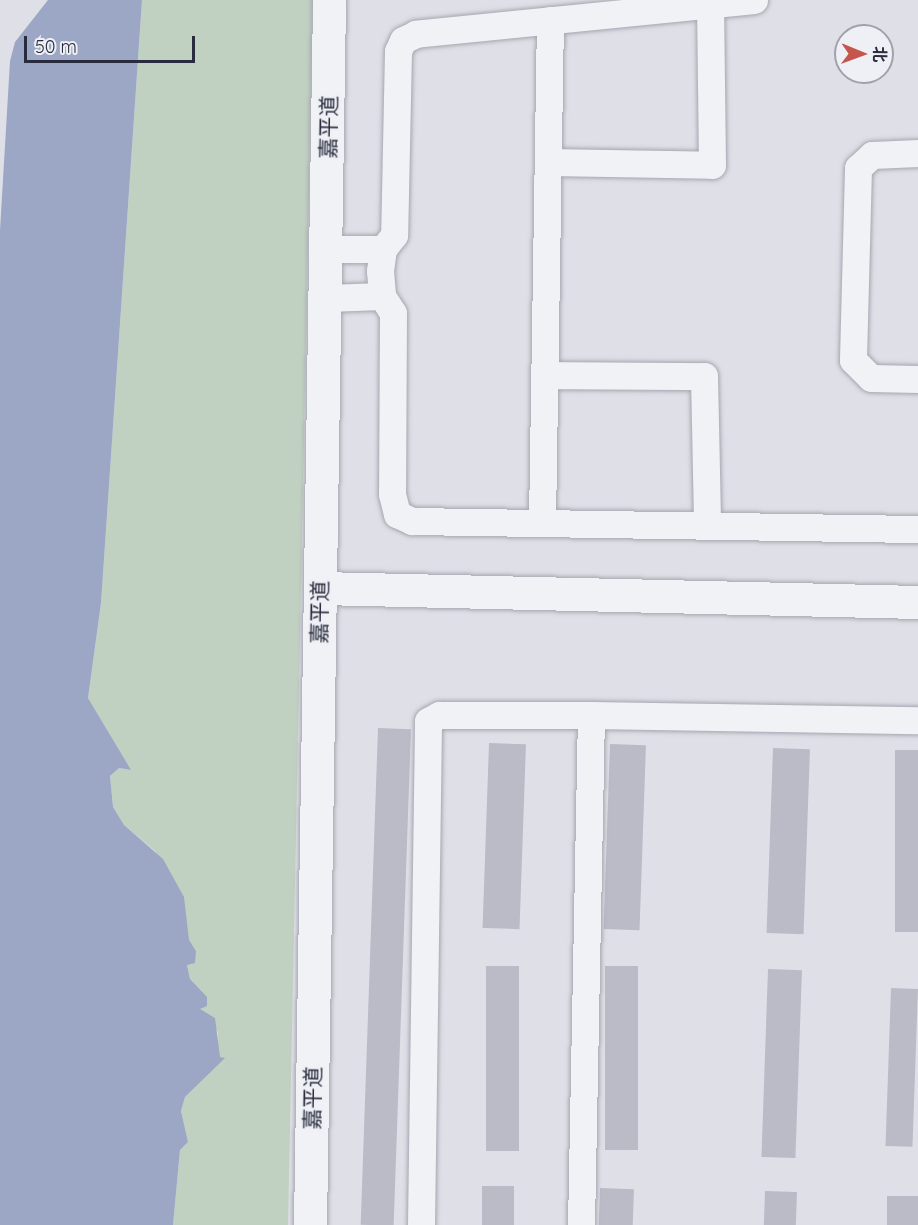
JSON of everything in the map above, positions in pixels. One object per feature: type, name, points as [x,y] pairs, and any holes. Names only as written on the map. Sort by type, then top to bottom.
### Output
[{"type":"street","name":"嘉平道","points":[[310,1225],[335,298],[329,0]]},
{"type":"street","name":"嘉平道","points":[[335,249],[343,0]]},
{"type":"street","points":[[754,0],[416,34],[403,40],[398,51],[394,235],[383,249],[382,296],[393,313],[392,494],[397,514],[412,520],[918,529]]},
{"type":"street","points":[[548,162],[712,165],[710,4]]},
{"type":"street","points":[[542,522],[550,20]]},
{"type":"street","points":[[918,153],[872,155],[858,168],[853,360],[871,378],[918,378]]},
{"type":"street","points":[[335,249],[383,249]]},
{"type":"street","points":[[335,298],[382,296]]},
{"type":"street","points":[[544,375],[704,376],[707,525]]},
{"type":"street","name":"嘉平道","points":[[327,1225],[328,589]]},
{"type":"street","points":[[328,589],[918,602]]},
{"type":"street","points":[[422,1225],[428,721],[439,715],[918,720]]},
{"type":"street","points":[[581,1225],[591,715]]},
{"type":"green space","points":[[142,0],[313,0],[288,1225],[173,1225],[180,1150],[188,1142],[181,1111],[185,1097],[217,1065],[218,1032],[200,1009],[203,996],[190,979],[187,965],[196,951],[188,940],[180,890],[155,851],[124,825],[113,807],[110,776],[119,768],[130,770],[88,698],[101,603]]},
{"type":"water","points":[[48,0],[142,0],[101,603],[88,698],[131,770],[119,768],[110,776],[113,807],[124,825],[163,859],[184,897],[189,940],[196,951],[195,963],[187,965],[190,979],[207,997],[207,1006],[200,1009],[215,1018],[220,1057],[225,1058],[185,1097],[181,1111],[188,1142],[180,1150],[173,1225],[0,1225],[0,230],[10,61],[15,42]]},
{"type":"building","points":[[378,728],[411,729],[394,1225],[361,1225]]},
{"type":"building","points":[[489,743],[526,744],[520,929],[483,928]]},
{"type":"building","points":[[610,744],[646,745],[640,930],[604,929]]},
{"type":"building","points":[[773,748],[810,749],[804,934],[767,933]]},
{"type":"building","points":[[895,750],[918,750],[918,932],[895,932]]},
{"type":"building","points":[[486,966],[519,966],[519,1151],[486,1151]]},
{"type":"building","points":[[605,966],[638,966],[638,1150],[605,1150]]},
{"type":"building","points":[[768,969],[802,970],[795,1158],[761,1157]]},
{"type":"building","points":[[891,988],[918,989],[912,1147],[885,1146]]},
{"type":"building","points":[[482,1186],[514,1186],[514,1225],[482,1225]]},
{"type":"building","points":[[600,1188],[634,1189],[633,1225],[599,1225]]},
{"type":"building","points":[[765,1191],[797,1192],[796,1225],[764,1225]]},
{"type":"building","points":[[887,1196],[918,1196],[918,1225],[887,1225]]}]
